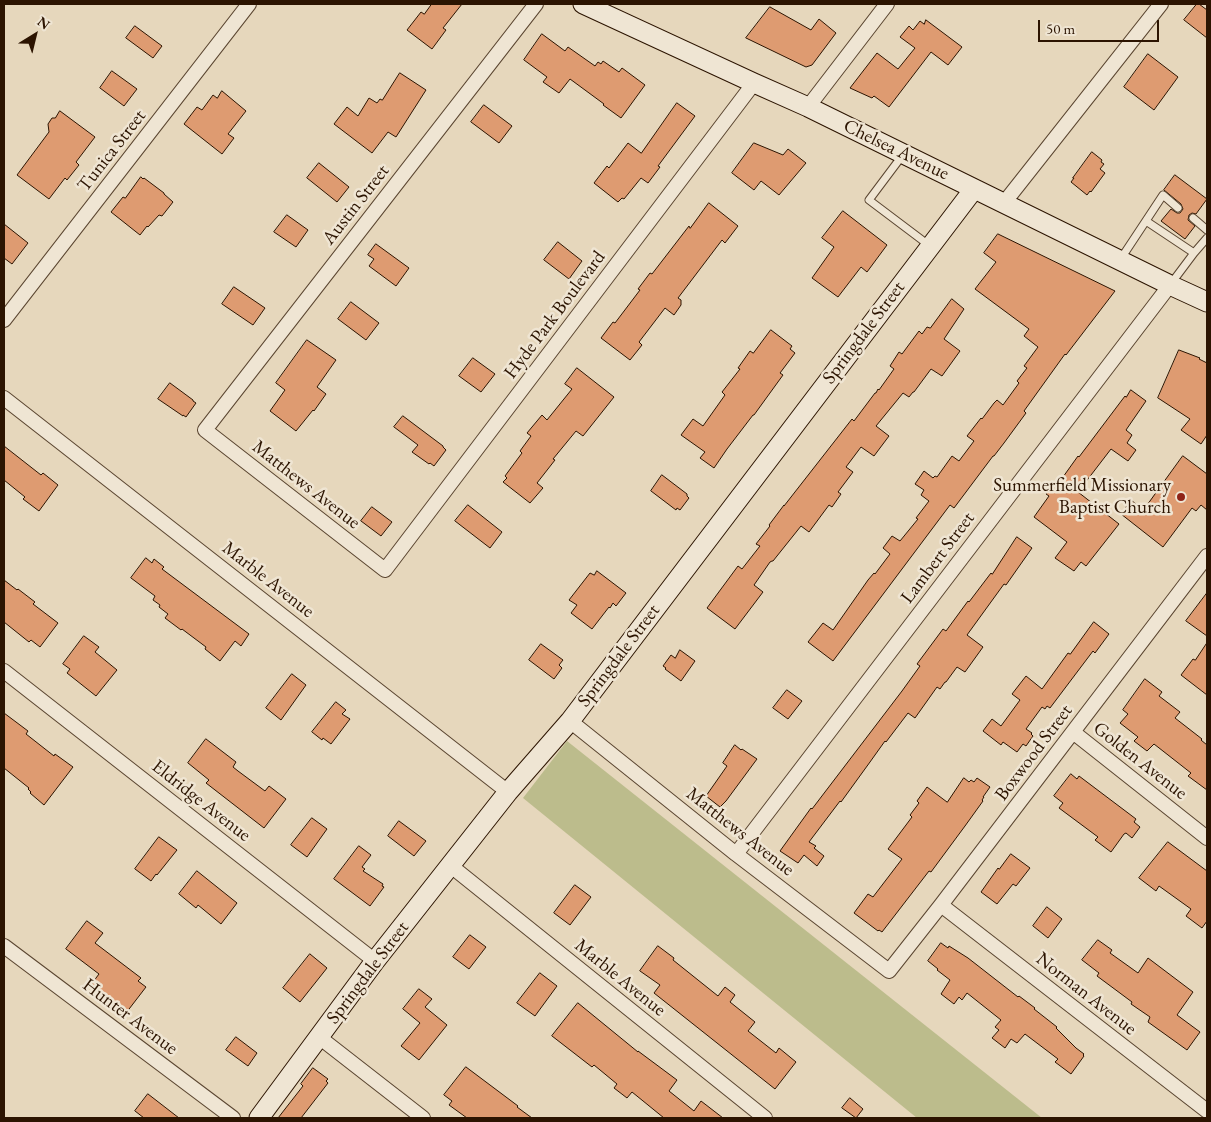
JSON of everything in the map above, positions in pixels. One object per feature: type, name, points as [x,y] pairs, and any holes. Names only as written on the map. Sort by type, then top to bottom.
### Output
[{"type":"street","name":"Tunica Street","points":[[4,320],[249,4]]},
{"type":"street","name":"Austin Street","points":[[205,430],[536,4]]},
{"type":"street","name":"Chelsea Avenue","points":[[583,4],[808,107],[1170,285],[1205,296]]},
{"type":"street","points":[[808,107],[888,4]]},
{"type":"street","points":[[1004,203],[1161,4]]},
{"type":"street","name":"Hyde Park Boulevard","points":[[385,570],[754,83]]},
{"type":"street","name":"Springdale Street","points":[[259,1118],[375,961],[508,792],[570,721],[974,189]]},
{"type":"street","name":"Lambert Street","points":[[736,854],[1170,285]]},
{"type":"street","name":"Marble Avenue","points":[[4,398],[508,792]]},
{"type":"street","name":"Matthews Avenue","points":[[205,430],[385,570]]},
{"type":"street","name":"Boxwood Street","points":[[889,971],[1205,562]]},
{"type":"street","name":"Eldridge Avenue","points":[[4,671],[375,961]]},
{"type":"street","name":"Matthews Avenue","points":[[570,721],[736,854],[889,971]]},
{"type":"street","name":"Golden Avenue","points":[[1072,732],[1207,838]]},
{"type":"street","name":"Marble Avenue","points":[[450,866],[765,1118]]},
{"type":"street","name":"Norman Avenue","points":[[941,905],[1207,1111]]},
{"type":"street","name":"Hunter Avenue","points":[[4,946],[233,1118]]},
{"type":"street","points":[[319,1037],[423,1118]]},
{"type":"lane","points":[[904,154],[869,200],[930,246]]},
{"type":"lane","points":[[1120,260],[1163,195],[1178,208]]},
{"type":"lane","points":[[1193,218],[1207,230]]},
{"type":"lane","points":[[1146,220],[1194,253]]},
{"type":"lane","points":[[1170,285],[1207,238]]},
{"type":"green space","points":[[567,741],[1042,1118],[917,1118],[523,798]]},
{"type":"building","points":[[432,4],[462,4],[443,28],[446,30],[432,49],[407,30],[421,12],[424,14]]},
{"type":"building","points":[[1197,4],[1207,10],[1207,38],[1184,20]]},
{"type":"building","points":[[770,7],[811,30],[819,19],[836,33],[812,65],[806,67],[746,38]]},
{"type":"building","points":[[926,20],[962,47],[948,65],[931,52],[889,107],[874,96],[872,98],[850,88],[877,53],[898,69],[915,48],[900,37],[909,26],[913,30],[920,21],[924,24]]},
{"type":"building","points":[[135,26],[162,46],[153,58],[126,38]]},
{"type":"building","points":[[542,34],[565,51],[568,47],[595,66],[598,62],[601,64],[603,61],[619,72],[622,68],[645,85],[621,118],[570,79],[559,93],[543,82],[547,77],[524,60]]},
{"type":"building","points":[[1148,54],[1178,77],[1154,110],[1124,87]]},
{"type":"building","points":[[112,71],[137,89],[124,106],[100,88]]},
{"type":"building","points":[[400,73],[426,90],[396,137],[388,132],[372,153],[334,124],[347,107],[358,116],[369,98],[377,103],[380,99],[382,100]]},
{"type":"building","points":[[222,91],[246,111],[228,134],[234,138],[222,154],[184,124],[197,107],[202,110],[213,95],[217,98]]},
{"type":"building","points":[[677,103],[695,116],[658,166],[660,167],[648,183],[641,178],[624,199],[622,198],[618,202],[594,183],[607,166],[609,168],[628,143],[641,153]]},
{"type":"building","points":[[484,105],[512,126],[499,143],[471,122]]},
{"type":"building","points":[[60,111],[95,137],[76,162],[79,165],[67,180],[65,178],[49,199],[17,175],[49,132],[48,124],[52,118],[55,118]]},
{"type":"building","points":[[754,143],[783,155],[788,149],[806,163],[779,195],[761,181],[754,190],[732,173]]},
{"type":"building","points":[[1092,152],[1102,160],[1101,162],[1104,164],[1100,169],[1105,173],[1087,195],[1071,182]]},
{"type":"building","points":[[319,163],[349,187],[337,202],[307,178]]},
{"type":"building","points":[[1175,175],[1207,199],[1196,214],[1192,213],[1189,215],[1188,220],[1195,226],[1185,239],[1161,221],[1171,209],[1180,213],[1183,209],[1181,204],[1164,190]]},
{"type":"building","points":[[141,177],[164,193],[173,202],[162,216],[159,215],[140,235],[111,212],[123,197],[125,198]]},
{"type":"building","points":[[709,203],[738,226],[725,243],[722,240],[678,298],[681,300],[681,305],[674,315],[665,308],[639,342],[642,345],[630,360],[601,338],[640,290],[638,289],[650,273],[652,274]]},
{"type":"building","points":[[843,211],[887,245],[867,272],[861,267],[838,297],[812,278],[834,247],[822,238]]},
{"type":"building","points":[[287,215],[308,230],[296,247],[274,232]]},
{"type":"building","points":[[4,224],[28,243],[12,264],[4,258]]},
{"type":"building","points":[[998,234],[1115,291],[1065,354],[1024,411],[1026,413],[1004,443],[954,508],[950,505],[833,661],[808,642],[823,623],[833,630],[868,580],[890,554],[883,548],[892,536],[900,541],[918,519],[916,518],[929,501],[921,495],[924,490],[915,484],[924,471],[933,478],[937,477],[952,456],[959,461],[974,441],[967,436],[997,400],[1003,405],[1019,383],[1017,381],[1027,368],[1024,366],[1038,347],[1024,336],[1029,329],[975,289],[996,262],[984,253]]},
{"type":"building","points":[[558,242],[582,261],[569,279],[544,260]]},
{"type":"building","points":[[376,244],[409,268],[396,286],[369,266],[374,259],[368,255]]},
{"type":"building","points":[[234,287],[265,308],[253,325],[222,304]]},
{"type":"building","points":[[952,299],[964,309],[944,339],[960,351],[942,376],[931,369],[914,392],[909,397],[903,393],[876,426],[889,436],[874,456],[861,447],[846,467],[853,472],[838,492],[841,494],[832,507],[829,505],[809,532],[801,526],[773,561],[770,562],[754,585],[763,592],[735,629],[707,608],[738,566],[742,569],[760,546],[756,544],[784,505],[852,419],[854,421],[879,390],[894,369],[890,366],[899,352],[902,354],[919,331],[922,334],[927,327],[930,328]]},
{"type":"building","points":[[351,302],[379,323],[366,340],[338,319]]},
{"type":"building","points":[[771,330],[792,346],[790,349],[795,353],[780,373],[783,375],[714,468],[700,458],[705,452],[681,435],[693,419],[703,426],[725,395],[722,392],[740,369],[738,368],[750,351],[753,353]]},
{"type":"building","points":[[307,340],[336,360],[317,387],[326,394],[296,431],[270,411],[285,390],[276,383]]},
{"type":"building","points":[[1179,350],[1200,358],[1207,363],[1207,435],[1201,444],[1181,430],[1190,419],[1158,398]]},
{"type":"building","points":[[473,358],[495,374],[481,392],[459,376]]},
{"type":"building","points":[[577,368],[614,397],[583,436],[576,431],[553,459],[555,460],[537,483],[543,488],[530,503],[503,482],[507,478],[505,476],[522,453],[520,451],[531,436],[527,433],[542,415],[547,420],[572,389],[565,384]]},
{"type":"building","points":[[170,383],[196,403],[186,417],[158,399]]},
{"type":"building","points":[[1131,390],[1146,401],[1126,430],[1132,435],[1127,443],[1136,450],[1128,461],[1111,449],[1078,492],[1119,524],[1086,566],[1081,562],[1074,571],[1055,558],[1067,542],[1034,517],[1049,496],[1046,494],[1055,482],[1058,484]]},
{"type":"building","points":[[403,416],[446,450],[434,466],[412,452],[418,445],[394,427]]},
{"type":"building","points":[[4,446],[41,475],[43,473],[58,485],[39,511],[23,499],[25,497],[4,480]]},
{"type":"building","points":[[1183,456],[1207,474],[1207,510],[1201,505],[1196,511],[1192,508],[1163,547],[1121,514],[1131,500],[1143,510]]},
{"type":"building","points":[[662,475],[687,494],[689,498],[680,510],[677,508],[676,510],[651,491]]},
{"type":"building","points":[[468,505],[502,532],[490,548],[455,521]]},
{"type":"building","points":[[372,507],[392,522],[381,536],[361,521]]},
{"type":"building","points":[[1017,537],[1032,548],[967,635],[983,647],[965,672],[957,667],[940,689],[937,687],[915,718],[908,713],[885,741],[841,802],[809,842],[816,846],[814,848],[824,856],[817,866],[804,855],[798,863],[780,851],[902,691],[920,666],[917,664],[943,629],[946,631],[968,601],[992,574]]},
{"type":"building","points":[[146,558],[152,563],[154,559],[164,567],[162,569],[249,634],[241,646],[235,641],[220,661],[205,649],[206,647],[165,618],[168,614],[153,600],[155,596],[131,578]]},
{"type":"building","points":[[597,571],[626,593],[616,606],[613,603],[609,607],[592,629],[571,613],[577,605],[569,600],[590,573],[594,575]]},
{"type":"building","points":[[4,580],[35,602],[33,604],[58,623],[40,647],[31,640],[29,642],[4,622]]},
{"type":"building","points":[[1207,593],[1207,636],[1186,621]]},
{"type":"building","points":[[1094,622],[1109,634],[1095,653],[1093,651],[1050,708],[1047,706],[1045,709],[1042,707],[1026,729],[1033,736],[1026,746],[1023,744],[1017,752],[1003,742],[1001,745],[983,731],[992,719],[1001,726],[1020,700],[1012,694],[1026,676],[1042,689],[1068,653],[1070,654]]},
{"type":"building","points":[[84,636],[99,647],[95,652],[117,670],[96,696],[67,673],[70,669],[63,664]]},
{"type":"building","points":[[1207,643],[1207,695],[1181,675]]},
{"type":"building","points":[[541,644],[563,660],[559,665],[562,668],[554,679],[529,660]]},
{"type":"building","points":[[680,650],[695,661],[681,681],[663,666],[671,655],[675,658]]},
{"type":"building","points":[[292,674],[306,685],[281,720],[266,708]]},
{"type":"building","points":[[1145,679],[1162,692],[1159,696],[1180,712],[1175,718],[1207,745],[1207,790],[1188,776],[1191,773],[1154,744],[1147,751],[1134,741],[1138,737],[1120,723],[1128,714],[1123,710]]},
{"type":"building","points":[[787,690],[802,701],[788,719],[773,708]]},
{"type":"building","points":[[336,702],[346,710],[342,714],[350,719],[331,744],[312,732]]},
{"type":"building","points":[[4,713],[28,731],[26,734],[54,756],[55,754],[73,767],[44,805],[30,793],[29,788],[4,768]]},
{"type":"building","points":[[206,739],[236,762],[233,767],[238,771],[265,791],[269,786],[286,799],[264,828],[206,783],[209,780],[188,763]]},
{"type":"building","points":[[735,745],[757,759],[720,807],[706,796],[727,766],[723,763]]},
{"type":"building","points":[[1071,774],[1077,779],[1079,776],[1136,819],[1134,822],[1140,827],[1132,838],[1126,833],[1124,834],[1111,852],[1095,840],[1098,837],[1059,808],[1063,803],[1054,796]]},
{"type":"building","points":[[964,778],[969,782],[971,780],[974,782],[977,778],[990,787],[983,797],[983,801],[931,872],[929,871],[882,932],[878,931],[854,913],[868,894],[873,897],[902,859],[888,849],[912,817],[910,815],[919,803],[917,801],[927,787],[947,802]]},
{"type":"building","points":[[312,818],[327,829],[307,857],[291,845]]},
{"type":"building","points":[[399,821],[426,841],[414,856],[388,836]]},
{"type":"building","points":[[159,837],[177,850],[151,881],[135,869]]},
{"type":"building","points":[[1168,842],[1207,871],[1207,921],[1202,928],[1186,916],[1191,909],[1159,886],[1156,891],[1139,878]]},
{"type":"building","points":[[359,846],[371,855],[362,867],[365,869],[363,871],[383,884],[382,886],[384,887],[370,906],[334,879]]},
{"type":"building","points":[[1011,854],[1030,868],[1016,886],[1013,884],[997,904],[981,892],[998,868]]},
{"type":"building","points":[[197,871],[237,903],[221,924],[198,905],[196,908],[179,894]]},
{"type":"building","points":[[575,885],[591,897],[570,925],[554,913]]},
{"type":"building","points":[[1047,907],[1062,919],[1048,938],[1033,926]]},
{"type":"building","points":[[87,921],[103,933],[95,943],[141,978],[138,981],[146,987],[126,1013],[123,1013],[90,986],[99,974],[66,949]]},
{"type":"building","points":[[470,935],[486,947],[469,969],[453,957]]},
{"type":"building","points":[[1098,940],[1112,950],[1110,953],[1138,973],[1148,958],[1193,992],[1177,1015],[1200,1032],[1187,1050],[1148,1022],[1150,1017],[1097,976],[1099,973],[1082,960]]},
{"type":"building","points":[[941,943],[968,958],[1035,1008],[1084,1054],[1071,1074],[1055,1062],[1058,1059],[1025,1034],[1017,1043],[1011,1039],[1005,1048],[992,1038],[999,1030],[995,1027],[1001,1020],[967,993],[962,1000],[959,997],[954,1004],[941,994],[950,980],[928,961]]},
{"type":"building","points":[[658,946],[718,996],[725,987],[735,995],[730,1002],[755,1022],[748,1031],[776,1053],[779,1048],[796,1062],[775,1089],[654,993],[660,985],[640,971]]},
{"type":"building","points":[[310,954],[327,968],[300,1002],[283,988]]},
{"type":"building","points":[[540,973],[557,986],[535,1016],[517,1003]]},
{"type":"building","points":[[419,989],[432,999],[425,1007],[447,1025],[419,1060],[401,1046],[420,1023],[403,1009]]},
{"type":"building","points":[[578,1003],[638,1052],[677,1080],[669,1091],[694,1111],[701,1101],[723,1118],[664,1118],[632,1092],[627,1098],[614,1088],[617,1084],[594,1065],[592,1067],[552,1036]]},
{"type":"building","points":[[236,1037],[257,1053],[248,1066],[226,1050]]},
{"type":"building","points":[[466,1067],[532,1118],[467,1118],[449,1105],[452,1101],[444,1095]]},
{"type":"building","points":[[313,1068],[328,1079],[326,1081],[328,1083],[301,1118],[278,1118],[303,1086],[301,1084]]},
{"type":"building","points":[[148,1094],[179,1118],[144,1118],[135,1111]]},
{"type":"building","points":[[850,1098],[863,1109],[856,1118],[842,1108]]},
{"type":"place","name":"Summerfield Missionary Baptist Church","points":[[1181,497]]}]
